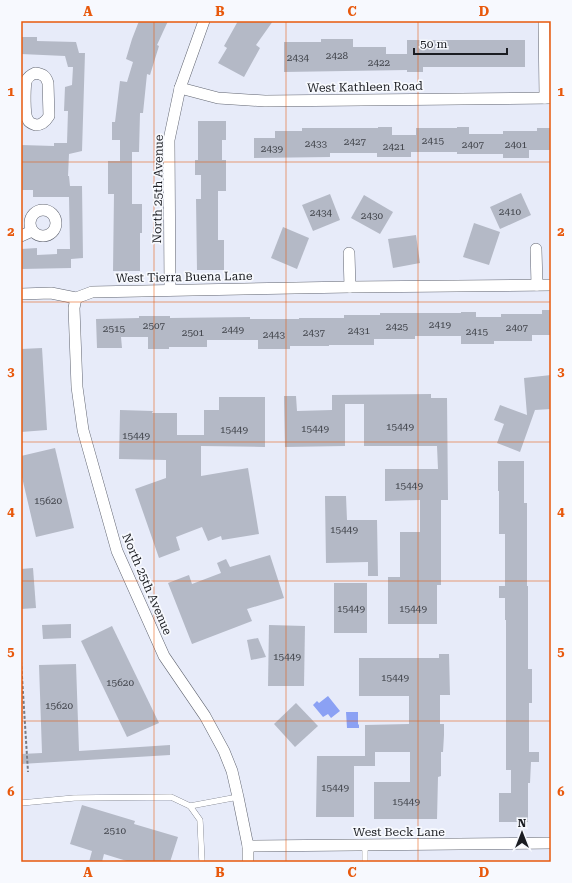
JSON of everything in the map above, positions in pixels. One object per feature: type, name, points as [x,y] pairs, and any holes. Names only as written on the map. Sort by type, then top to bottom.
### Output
[{"type":"street","name":"North 25th Avenue","points":[[170,290],[169,140],[180,88],[204,21]]},
{"type":"street","points":[[544,21],[548,98]]},
{"type":"street","points":[[40,73],[47,79],[49,116],[39,125],[24,121],[26,114],[26,81],[24,76],[40,73]]},
{"type":"street","name":"West Kathleen Road","points":[[180,88],[218,98],[265,101],[548,98]]},
{"type":"street","points":[[21,236],[32,231]]},
{"type":"street","points":[[536,250],[536,285]]},
{"type":"street","points":[[349,253],[350,287]]},
{"type":"street","name":"West Tierra Buena Lane","points":[[21,294],[51,293],[76,298],[92,292],[551,285]]},
{"type":"street","name":"North 25th Avenue","points":[[76,298],[74,308],[77,387],[83,430],[117,551],[164,656],[205,716],[224,751],[232,771],[238,797],[248,846],[248,862]]},
{"type":"street","name":"West Beck Lane","points":[[248,846],[551,844]]},
{"type":"lane","points":[[21,803],[74,798],[171,797],[190,806],[200,820],[202,862]]},
{"type":"lane","points":[[190,806],[238,797]]},
{"type":"lane","points":[[365,845],[365,862]]},
{"type":"path","points":[[21,661],[28,772]]},
{"type":"water","points":[[328,696],[340,711],[331,718],[328,714],[323,717],[313,705],[317,701],[319,703]]},
{"type":"water","points":[[346,712],[358,712],[359,728],[347,728]]},
{"type":"building","points":[[139,21],[168,21],[157,45],[159,46],[150,75],[147,74],[143,113],[140,113],[139,152],[132,152],[132,204],[142,204],[140,271],[113,271],[114,194],[108,194],[108,161],[120,161],[120,140],[112,140],[112,122],[115,122],[120,81],[127,82],[133,62],[126,59]]},
{"type":"building","points":[[238,21],[273,21],[256,45],[260,48],[244,77],[218,63],[227,48],[224,46]]},
{"type":"building","points":[[21,37],[37,37],[37,41],[76,42],[79,53],[85,53],[82,151],[69,154],[68,176],[70,186],[82,186],[83,258],[71,259],[71,268],[21,269],[21,249],[37,248],[37,255],[57,254],[57,249],[70,249],[69,197],[33,197],[33,190],[21,190],[21,145],[54,146],[54,143],[67,143],[68,111],[64,111],[65,87],[72,85],[73,67],[68,67],[65,56],[21,54]]},
{"type":"building","points":[[321,39],[353,39],[353,47],[386,47],[386,54],[407,54],[407,40],[525,40],[525,67],[423,67],[423,72],[407,72],[407,70],[284,72],[284,42],[321,42]]},
{"type":"building","points":[[198,121],[226,121],[226,140],[222,140],[222,160],[226,160],[226,191],[218,191],[218,240],[224,240],[224,270],[197,270],[196,199],[201,199],[201,175],[195,175],[195,160],[198,160]]},
{"type":"building","points":[[392,127],[392,135],[416,135],[416,128],[469,127],[469,134],[503,134],[503,131],[537,131],[537,128],[551,128],[551,150],[529,150],[529,158],[503,158],[503,154],[411,152],[411,157],[377,157],[377,153],[330,153],[330,157],[254,158],[254,138],[275,138],[275,131],[302,131],[302,128]]},
{"type":"building","points":[[521,193],[531,215],[500,229],[490,207]]},
{"type":"building","points":[[330,194],[340,220],[313,231],[302,205]]},
{"type":"building","points":[[364,195],[393,212],[380,234],[351,218]]},
{"type":"building","points":[[474,223],[500,232],[489,265],[463,257]]},
{"type":"building","points":[[283,227],[309,238],[297,269],[271,258]]},
{"type":"building","points":[[416,235],[420,263],[393,268],[388,239]]},
{"type":"building","points":[[542,310],[551,310],[551,335],[532,335],[532,341],[494,341],[494,344],[461,344],[461,336],[415,336],[415,339],[374,339],[374,345],[290,346],[290,349],[258,349],[258,340],[207,340],[207,347],[169,347],[169,349],[148,349],[148,337],[121,337],[122,348],[97,348],[96,319],[139,318],[139,316],[170,316],[170,318],[250,317],[250,319],[299,319],[344,318],[344,315],[380,315],[380,313],[461,312],[476,312],[476,317],[501,317],[501,314],[542,314]]},
{"type":"building","points":[[42,348],[47,430],[21,432],[21,349]]},
{"type":"building","points":[[551,375],[551,409],[535,410],[520,452],[497,443],[504,424],[494,420],[500,405],[527,415],[524,378]]},
{"type":"building","points":[[431,394],[431,398],[447,398],[448,500],[441,500],[441,585],[437,585],[437,624],[388,624],[388,577],[400,577],[400,532],[420,532],[420,500],[385,501],[385,469],[438,469],[437,446],[364,446],[364,404],[345,404],[345,446],[285,447],[284,396],[296,396],[297,411],[332,410],[332,395]]},
{"type":"building","points":[[219,397],[265,397],[265,447],[201,446],[201,476],[248,468],[259,534],[222,540],[221,536],[208,541],[202,527],[176,537],[180,550],[159,558],[135,489],[166,478],[166,460],[119,459],[120,410],[153,411],[152,413],[177,413],[177,435],[204,435],[204,410],[219,410]]},
{"type":"building","points":[[55,448],[74,528],[36,537],[21,473],[21,456]]},
{"type":"building","points":[[498,461],[524,461],[524,503],[527,503],[528,669],[532,669],[532,703],[529,703],[529,752],[539,752],[539,762],[531,762],[530,783],[528,783],[528,822],[499,822],[499,793],[511,793],[511,770],[506,770],[506,620],[505,598],[499,598],[499,586],[505,586],[505,534],[499,534]]},
{"type":"building","points":[[325,496],[346,496],[347,520],[377,520],[378,576],[368,576],[368,562],[326,563]]},
{"type":"building","points":[[270,555],[284,598],[247,609],[252,621],[192,644],[168,583],[189,575],[192,584],[221,573],[217,563],[226,559],[230,567]]},
{"type":"building","points":[[33,568],[36,608],[21,609],[21,569]]},
{"type":"building","points":[[334,583],[367,583],[367,633],[334,633]]},
{"type":"building","points":[[71,624],[71,638],[43,639],[42,625]]},
{"type":"building","points":[[269,625],[305,626],[304,686],[268,686]]},
{"type":"building","points":[[112,626],[159,723],[127,737],[81,641]]},
{"type":"building","points":[[258,638],[266,657],[251,660],[247,640]]},
{"type":"building","points":[[439,654],[449,654],[450,695],[440,695],[440,724],[444,724],[444,735],[443,752],[441,752],[441,776],[438,777],[437,819],[374,819],[374,782],[410,782],[410,752],[375,752],[375,766],[354,766],[354,817],[316,817],[317,756],[365,756],[365,725],[409,724],[409,696],[359,696],[359,658],[439,658]]},
{"type":"building","points":[[76,664],[79,751],[170,745],[170,755],[21,764],[21,754],[42,753],[39,665]]},
{"type":"building","points":[[296,703],[318,726],[295,747],[274,724]]},
{"type":"building","points":[[82,805],[135,821],[134,824],[178,837],[170,862],[130,862],[104,854],[102,862],[89,862],[92,851],[70,844]]}]
